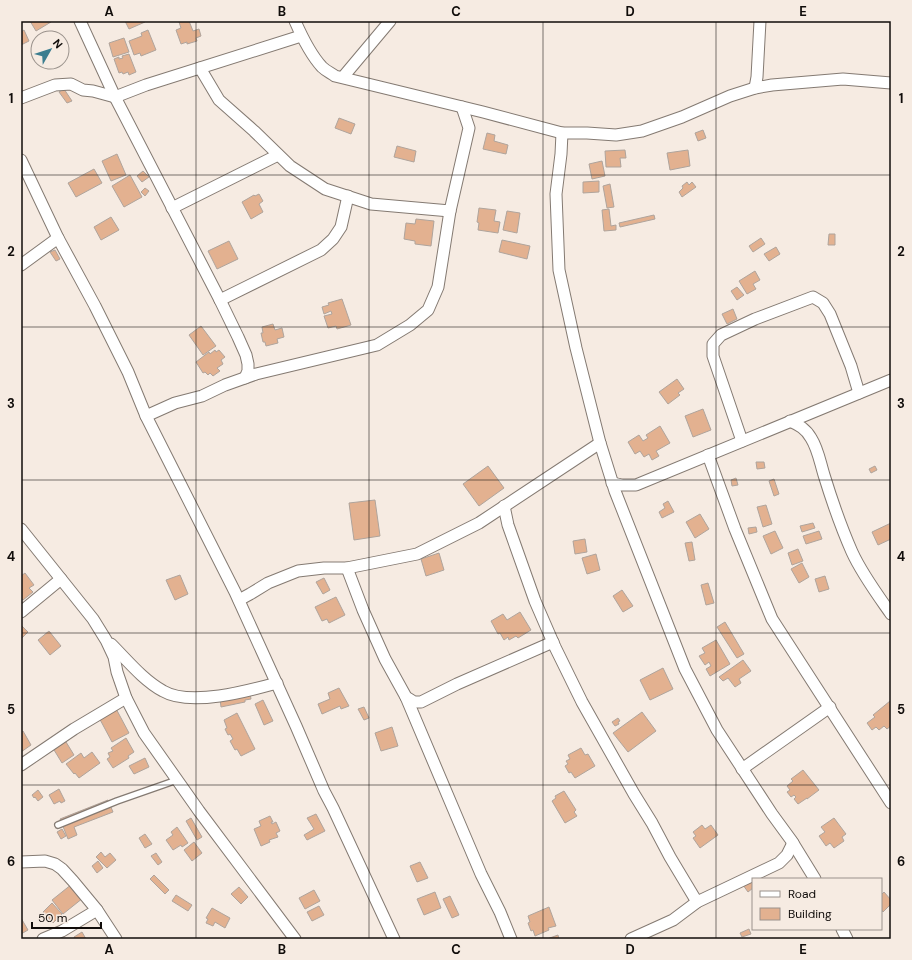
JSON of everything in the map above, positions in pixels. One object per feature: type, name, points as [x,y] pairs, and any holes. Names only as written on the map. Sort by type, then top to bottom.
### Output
[{"type":"street","points":[[80,21],[115,97],[238,337],[246,355],[248,364],[248,371],[244,378]]},
{"type":"street","points":[[295,21],[301,36],[314,57],[323,68],[335,76],[562,133],[616,135],[642,131],[682,117],[730,96],[755,88],[772,85],[843,79],[891,83]]},
{"type":"street","points":[[343,78],[390,21]]},
{"type":"street","points":[[755,88],[760,21]]},
{"type":"street","points":[[21,98],[55,85],[71,84],[82,90],[93,91],[115,97],[146,85],[301,36]]},
{"type":"street","points":[[200,68],[219,100],[290,166],[325,188],[371,204],[450,212]]},
{"type":"street","points":[[121,108],[127,92]]},
{"type":"street","points":[[462,107],[469,128]]},
{"type":"street","points":[[146,416],[175,403],[202,396],[256,374],[377,345],[410,325],[428,310],[438,287],[450,212],[469,128],[483,112]]},
{"type":"street","points":[[562,133],[556,194],[559,270],[576,348],[600,443],[612,483],[685,669],[717,730],[815,878]]},
{"type":"street","points":[[172,208],[278,155]]},
{"type":"street","points":[[21,160],[58,238],[128,372],[146,416],[238,600],[277,683],[324,791],[394,939]]},
{"type":"street","points":[[220,300],[321,250],[333,239],[341,227],[348,196]]},
{"type":"street","points":[[21,265],[58,238]]},
{"type":"street","points":[[742,441],[713,356],[713,344],[721,335],[755,319],[813,297],[818,299],[823,303],[830,314],[851,366],[859,393]]},
{"type":"street","points":[[246,355],[256,367],[270,371]]},
{"type":"street","points":[[612,483],[636,485],[891,380]]},
{"type":"street","points":[[790,421],[800,426],[812,438],[823,473],[853,553],[870,584],[891,614]]},
{"type":"street","points":[[238,600],[268,583],[298,571],[324,568],[347,568],[417,554],[479,523],[600,443]]},
{"type":"street","points":[[708,455],[735,529],[772,619],[891,803]]},
{"type":"street","points":[[504,506],[508,525],[535,601],[582,702],[697,902]]},
{"type":"street","points":[[21,529],[93,619],[106,640],[114,657],[117,672],[126,698],[144,733],[295,939]]},
{"type":"street","points":[[347,568],[363,610],[385,659],[406,697],[469,847],[500,912],[511,939]]},
{"type":"street","points":[[21,612],[61,579]]},
{"type":"street","points":[[106,640],[143,677],[154,686],[174,696],[187,698],[220,696],[253,690],[277,683]]},
{"type":"street","points":[[406,697],[414,702],[420,702],[553,642]]},
{"type":"street","points":[[21,765],[74,729],[126,698]]},
{"type":"street","points":[[742,769],[830,708]]},
{"type":"street","points":[[631,939],[673,920],[697,902],[779,863],[787,855],[793,844]]},
{"type":"street","points":[[21,862],[45,861],[55,864],[62,869],[97,910],[116,939]]},
{"type":"street","points":[[43,939],[62,931],[97,910]]},
{"type":"street","points":[[842,930],[847,939]]},
{"type":"lane","points":[[58,825],[117,800],[177,780]]},
{"type":"building","points":[[30,21],[51,22],[38,30],[35,30]]},
{"type":"building","points":[[125,21],[145,21],[145,22],[129,29]]},
{"type":"building","points":[[189,21],[193,31],[199,29],[201,36],[196,38],[197,41],[181,44],[176,30],[181,28],[179,22]]},
{"type":"building","points":[[24,30],[29,41],[21,45],[21,32]]},
{"type":"building","points":[[148,30],[156,50],[141,56],[140,53],[134,55],[129,41],[142,36],[141,33]]},
{"type":"building","points":[[124,38],[129,52],[113,57],[109,43]]},
{"type":"building","points":[[129,54],[136,72],[129,75],[128,72],[123,74],[122,72],[119,73],[114,59],[119,57],[119,59],[123,58],[122,56]]},
{"type":"building","points":[[64,89],[72,101],[67,103],[59,92]]},
{"type":"building","points":[[339,118],[355,124],[351,134],[335,128]]},
{"type":"building","points":[[703,130],[706,138],[698,141],[695,133]]},
{"type":"building","points":[[487,133],[495,135],[494,141],[508,145],[506,154],[483,149]]},
{"type":"building","points":[[397,146],[416,151],[414,162],[394,157]]},
{"type":"building","points":[[625,150],[626,158],[620,158],[621,167],[606,167],[605,151]]},
{"type":"building","points":[[688,150],[690,166],[670,170],[667,153]]},
{"type":"building","points":[[117,154],[126,175],[111,181],[102,161]]},
{"type":"building","points":[[602,161],[605,176],[592,179],[589,164]]},
{"type":"building","points":[[94,169],[102,183],[76,197],[68,183]]},
{"type":"building","points":[[143,171],[149,177],[142,182],[137,176]]},
{"type":"building","points":[[130,175],[142,197],[124,207],[112,186]]},
{"type":"building","points":[[599,181],[599,192],[583,193],[583,182]]},
{"type":"building","points":[[687,182],[689,185],[692,182],[696,187],[682,197],[679,192],[683,188],[682,186]]},
{"type":"building","points":[[610,184],[614,207],[607,208],[603,186]]},
{"type":"building","points":[[145,188],[149,191],[145,196],[141,192]]},
{"type":"building","points":[[259,194],[263,201],[259,204],[263,212],[251,219],[242,202],[254,195]]},
{"type":"building","points":[[479,208],[496,210],[494,221],[500,222],[498,233],[478,230],[479,223],[477,222]]},
{"type":"building","points":[[609,209],[611,226],[616,225],[616,230],[604,231],[602,210]]},
{"type":"building","points":[[507,211],[520,213],[517,233],[503,230]]},
{"type":"building","points":[[654,215],[655,219],[620,227],[619,223]]},
{"type":"building","points":[[111,217],[119,230],[101,240],[94,227]]},
{"type":"building","points":[[416,219],[434,221],[431,246],[415,244],[415,241],[404,239],[406,223],[415,224]]},
{"type":"building","points":[[829,234],[835,234],[835,245],[828,245]]},
{"type":"building","points":[[761,238],[765,244],[753,252],[749,246]]},
{"type":"building","points":[[502,240],[530,246],[527,259],[499,252]]},
{"type":"building","points":[[229,241],[238,259],[217,269],[208,251]]},
{"type":"building","points":[[776,247],[780,254],[769,261],[764,254]]},
{"type":"building","points":[[55,250],[60,259],[56,261],[50,252]]},
{"type":"building","points":[[755,271],[760,280],[753,284],[756,289],[747,294],[739,281]]},
{"type":"building","points":[[737,287],[744,295],[737,300],[731,291]]},
{"type":"building","points":[[342,299],[351,325],[337,329],[336,326],[328,328],[324,316],[332,314],[331,311],[324,314],[322,307],[329,305],[328,303]]},
{"type":"building","points":[[733,309],[737,319],[727,324],[722,314]]},
{"type":"building","points":[[273,324],[275,330],[282,328],[284,337],[277,339],[278,343],[266,346],[265,342],[263,342],[261,333],[263,333],[262,327]]},
{"type":"building","points":[[201,326],[216,346],[203,355],[189,335]]},
{"type":"building","points":[[215,350],[216,352],[219,350],[225,357],[221,360],[223,364],[217,368],[220,371],[213,376],[210,373],[208,375],[205,372],[203,373],[196,362],[209,352],[210,354]]},
{"type":"building","points":[[677,379],[684,389],[678,393],[680,395],[668,404],[659,392]]},
{"type":"building","points":[[703,409],[711,430],[693,437],[685,416]]},
{"type":"building","points":[[660,426],[670,443],[656,451],[659,456],[652,460],[649,454],[644,457],[640,451],[635,454],[628,442],[639,435],[643,441],[648,438],[646,435]]},
{"type":"building","points":[[756,462],[764,462],[765,468],[757,469]]},
{"type":"building","points":[[488,466],[504,488],[479,506],[463,484]]},
{"type":"building","points":[[875,466],[877,470],[871,473],[869,469]]},
{"type":"building","points":[[736,478],[738,485],[732,486],[731,480]]},
{"type":"building","points":[[774,479],[779,494],[774,496],[769,481]]},
{"type":"building","points":[[375,500],[380,536],[354,540],[349,503]]},
{"type":"building","points":[[668,501],[674,512],[662,518],[659,512],[665,508],[663,504]]},
{"type":"building","points":[[766,505],[772,524],[763,527],[757,507]]},
{"type":"building","points":[[700,514],[709,529],[695,538],[686,522]]},
{"type":"building","points":[[813,523],[815,528],[802,532],[800,526]]},
{"type":"building","points":[[891,523],[891,539],[878,545],[872,532]]},
{"type":"building","points":[[756,527],[757,532],[749,534],[748,528]]},
{"type":"building","points":[[775,531],[783,548],[771,554],[763,536]]},
{"type":"building","points":[[819,531],[822,539],[806,544],[803,536]]},
{"type":"building","points":[[585,539],[587,552],[575,554],[573,541]]},
{"type":"building","points":[[692,542],[695,560],[689,561],[685,543]]},
{"type":"building","points":[[798,549],[803,561],[792,565],[788,553]]},
{"type":"building","points":[[439,553],[444,570],[426,576],[421,559]]},
{"type":"building","points":[[596,554],[600,570],[587,574],[582,558]]},
{"type":"building","points":[[802,563],[809,577],[799,583],[791,569]]},
{"type":"building","points":[[25,573],[34,585],[29,588],[33,592],[23,600],[21,598],[21,576]]},
{"type":"building","points":[[180,575],[188,594],[175,600],[166,580]]},
{"type":"building","points":[[825,576],[829,589],[819,592],[815,579]]},
{"type":"building","points":[[324,578],[330,590],[323,594],[316,582]]},
{"type":"building","points":[[708,583],[714,603],[706,605],[701,585]]},
{"type":"building","points":[[622,590],[633,606],[623,612],[613,596]]},
{"type":"building","points":[[336,597],[345,615],[329,623],[327,619],[322,621],[315,607]]},
{"type":"building","points":[[520,612],[531,630],[518,638],[516,636],[509,640],[508,637],[504,640],[500,633],[498,634],[491,621],[503,614],[507,620]]},
{"type":"building","points":[[725,622],[744,654],[737,658],[717,627]]},
{"type":"building","points":[[21,625],[28,632],[21,639]]},
{"type":"building","points":[[49,631],[61,646],[50,655],[38,640]]},
{"type":"building","points":[[716,640],[730,664],[710,676],[706,669],[711,666],[709,662],[705,665],[699,656],[705,653],[702,648]]},
{"type":"building","points":[[743,660],[751,671],[739,679],[741,683],[735,687],[728,678],[723,681],[719,677]]},
{"type":"building","points":[[663,668],[673,689],[650,700],[640,680]]},
{"type":"building","points":[[339,688],[349,706],[341,709],[340,706],[322,714],[318,704],[330,699],[328,693]]},
{"type":"building","points":[[250,693],[251,699],[245,700],[245,702],[221,707],[220,699]]},
{"type":"building","points":[[263,700],[273,721],[264,725],[255,704]]},
{"type":"building","points":[[890,701],[891,726],[887,729],[884,726],[879,730],[876,727],[872,730],[867,723],[875,717],[873,715]]},
{"type":"building","points":[[113,703],[129,733],[112,742],[96,712]]},
{"type":"building","points":[[364,707],[369,718],[364,720],[358,709]]},
{"type":"building","points":[[642,712],[656,731],[628,752],[613,733]]},
{"type":"building","points":[[237,713],[255,749],[241,756],[237,749],[235,750],[230,741],[233,739],[230,734],[228,735],[225,729],[227,728],[224,720]]},
{"type":"building","points":[[618,718],[620,721],[618,722],[619,724],[615,726],[612,722]]},
{"type":"building","points":[[392,727],[398,746],[381,751],[375,733]]},
{"type":"building","points":[[23,731],[31,745],[21,752],[21,732]]},
{"type":"building","points":[[63,737],[74,755],[62,763],[51,745]]},
{"type":"building","points":[[126,738],[134,752],[128,756],[129,758],[113,768],[107,759],[110,757],[108,753],[113,751],[111,748]]},
{"type":"building","points":[[581,748],[585,755],[588,754],[595,766],[575,778],[571,772],[569,773],[565,766],[568,764],[566,761],[570,759],[568,755]]},
{"type":"building","points":[[92,752],[100,763],[79,778],[66,764],[81,753],[84,758]]},
{"type":"building","points":[[145,758],[149,767],[134,774],[129,766]]},
{"type":"building","points":[[803,770],[819,790],[798,804],[794,799],[796,797],[794,795],[791,797],[787,792],[790,790],[787,786],[793,781],[791,779]]},
{"type":"building","points":[[59,789],[65,801],[61,803],[60,801],[54,804],[49,795]]},
{"type":"building","points":[[38,790],[43,797],[38,801],[32,795]]},
{"type":"building","points":[[564,791],[576,810],[574,812],[577,816],[565,823],[552,801],[556,798],[555,796]]},
{"type":"building","points":[[108,800],[113,812],[74,827],[77,835],[68,839],[60,819]]},
{"type":"building","points":[[316,814],[325,831],[307,840],[304,835],[314,829],[307,818]]},
{"type":"building","points":[[270,816],[273,822],[271,822],[272,824],[276,822],[280,831],[276,833],[278,837],[269,840],[270,842],[261,846],[254,829],[261,826],[259,821]]},
{"type":"building","points":[[191,818],[202,837],[197,840],[186,821]]},
{"type":"building","points":[[834,818],[846,834],[842,837],[844,841],[834,848],[830,843],[826,846],[819,836],[825,832],[821,827]]},
{"type":"building","points":[[702,825],[705,829],[711,825],[718,835],[700,848],[693,838],[696,836],[693,832]]},
{"type":"building","points":[[177,827],[188,843],[173,850],[166,840],[173,835],[171,832]]},
{"type":"building","points":[[62,829],[66,836],[61,839],[57,832]]},
{"type":"building","points":[[145,834],[152,844],[145,848],[139,838]]},
{"type":"building","points":[[194,842],[202,853],[192,861],[184,850]]},
{"type":"building","points":[[101,852],[105,857],[110,853],[116,860],[107,868],[96,857]]},
{"type":"building","points":[[156,853],[162,862],[158,865],[151,856]]},
{"type":"building","points":[[98,861],[103,868],[97,873],[92,866]]},
{"type":"building","points":[[420,862],[428,878],[417,882],[410,866]]},
{"type":"building","points":[[154,875],[169,890],[165,894],[150,879]]},
{"type":"building","points":[[751,879],[752,880],[752,889],[748,892],[743,885]]},
{"type":"building","points":[[72,884],[83,898],[63,914],[52,900]]},
{"type":"building","points":[[239,887],[248,897],[241,904],[231,894]]},
{"type":"building","points":[[314,890],[320,901],[305,909],[299,898]]},
{"type":"building","points":[[435,892],[441,908],[424,915],[417,899]]},
{"type":"building","points":[[884,892],[891,900],[891,904],[883,912],[882,910],[882,894]]},
{"type":"building","points":[[176,895],[192,905],[188,911],[172,901]]},
{"type":"building","points":[[450,896],[459,915],[452,918],[443,899]]},
{"type":"building","points":[[52,903],[62,914],[53,923],[43,912]]},
{"type":"building","points":[[319,906],[324,915],[312,921],[307,912]]},
{"type":"building","points":[[549,907],[556,926],[548,928],[549,930],[535,936],[528,923],[530,922],[528,916]]},
{"type":"building","points":[[212,908],[230,918],[225,928],[215,922],[213,926],[206,923],[208,919],[206,918]]},
{"type":"building","points":[[21,918],[28,930],[21,934]]},
{"type":"building","points":[[749,929],[751,934],[742,937],[740,933]]},
{"type":"building","points":[[82,932],[86,939],[75,939],[74,937]]},
{"type":"building","points":[[558,935],[559,939],[547,939]]}]
